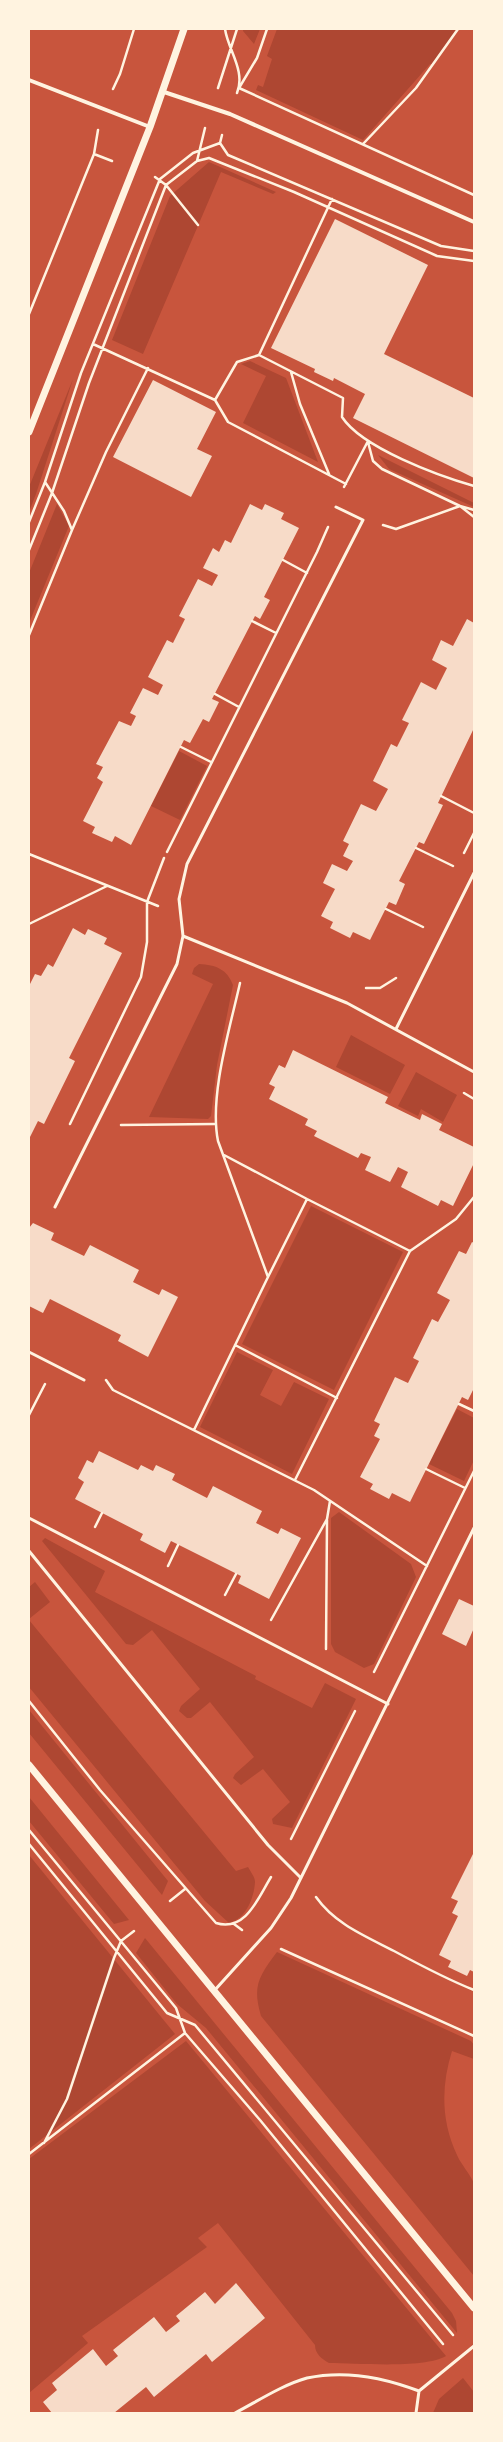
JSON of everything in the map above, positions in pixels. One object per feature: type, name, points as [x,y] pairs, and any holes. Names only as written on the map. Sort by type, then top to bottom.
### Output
[{"type":"street","points":[[29,432],[164,92],[184,29]]},
{"type":"street","points":[[29,80],[150,128]]},
{"type":"street","points":[[164,92],[230,114],[474,222]]},
{"type":"street","points":[[29,1765],[474,2308]]},
{"type":"lane","points":[[55,1207],[177,964],[183,936],[179,915],[180,894],[187,864],[363,520],[336,507]]},
{"type":"lane","points":[[396,1029],[474,873]]},
{"type":"lane","points":[[183,936],[347,1003],[474,1072]]},
{"type":"lane","points":[[29,1352],[84,1380]]},
{"type":"lane","points":[[29,1518],[388,1704]]},
{"type":"lane","points":[[214,1991],[258,1943],[285,1907],[388,1704],[474,1528]]},
{"type":"lane","points":[[29,1551],[268,1845],[301,1878]]},
{"type":"lane","points":[[416,2413],[419,2391],[474,2346]]},
{"type":"lane","points":[[235,2413],[279,2390],[306,2379],[322,2376],[374,2378],[419,2391]]},
{"type":"path","points":[[224,29],[237,59],[239,88]]},
{"type":"path","points":[[220,82],[237,29]]},
{"type":"path","points":[[237,94],[257,58],[267,29]]},
{"type":"path","points":[[363,144],[416,88],[458,29]]},
{"type":"path","points":[[239,88],[474,195]]},
{"type":"path","points":[[197,161],[204,132]]},
{"type":"path","points":[[220,143],[223,133]]},
{"type":"path","points":[[29,522],[45,482],[81,373],[160,179],[175,165],[200,149],[220,143]]},
{"type":"path","points":[[220,143],[228,155],[441,246],[474,251]]},
{"type":"path","points":[[29,314],[94,154]]},
{"type":"path","points":[[29,550],[52,493],[102,347],[166,185],[197,161],[209,158],[328,207],[437,256],[474,261]]},
{"type":"path","points":[[160,179],[198,225]]},
{"type":"path","points":[[259,355],[332,199]]},
{"type":"path","points":[[93,344],[215,400],[228,422],[346,484]]},
{"type":"path","points":[[215,400],[237,362],[259,355],[343,398],[342,417],[356,433],[368,441],[442,477],[474,486]]},
{"type":"path","points":[[29,635],[106,452],[148,368]]},
{"type":"path","points":[[291,372],[300,404],[330,475]]},
{"type":"path","points":[[67,1130],[141,977],[147,942],[148,902],[171,840],[307,573],[346,484],[368,441]]},
{"type":"path","points":[[368,441],[373,462],[382,469],[460,506],[474,510]]},
{"type":"path","points":[[45,482],[64,511],[72,530]]},
{"type":"path","points":[[460,506],[474,518]]},
{"type":"path","points":[[363,520],[396,529],[460,506]]},
{"type":"path","points":[[282,560],[307,573]]},
{"type":"path","points":[[252,621],[276,634]]},
{"type":"path","points":[[215,694],[239,707]]},
{"type":"path","points":[[181,747],[211,762]]},
{"type":"path","points":[[441,796],[474,813]]},
{"type":"path","points":[[464,854],[474,833]]},
{"type":"path","points":[[416,848],[457,868]]},
{"type":"path","points":[[29,854],[179,915]]},
{"type":"path","points":[[29,924],[107,886]]},
{"type":"path","points":[[386,909],[427,929]]},
{"type":"path","points":[[244,961],[218,1086],[214,1124],[268,1277]]},
{"type":"path","points":[[359,986],[380,988],[401,974]]},
{"type":"path","points":[[146,1123],[214,1124]]},
{"type":"path","points":[[224,1155],[410,1251]]},
{"type":"path","points":[[295,1480],[410,1251],[456,1219],[474,1197]]},
{"type":"path","points":[[194,1430],[234,1345],[307,1199]]},
{"type":"path","points":[[234,1345],[337,1398]]},
{"type":"path","points":[[102,1375],[113,1390],[295,1480],[330,1501],[426,1566],[451,1573]]},
{"type":"path","points":[[459,1404],[474,1411]]},
{"type":"path","points":[[426,1469],[465,1488]]},
{"type":"path","points":[[29,1701],[100,1790],[216,1923],[224,1925],[234,1924],[244,1919],[254,1906],[282,1858],[474,1470]]},
{"type":"path","points":[[326,1653],[327,1519],[330,1501]]},
{"type":"path","points":[[92,1534],[102,1514]]},
{"type":"path","points":[[269,1624],[327,1519]]},
{"type":"path","points":[[166,1570],[178,1544]]},
{"type":"path","points":[[223,1600],[236,1574]]},
{"type":"path","points":[[29,1830],[176,2008],[185,2033],[260,2120],[456,2360]]},
{"type":"path","points":[[29,1844],[168,2013],[195,2026],[467,2352]]},
{"type":"path","points":[[301,1878],[325,1910],[352,1930],[446,1979],[474,1990]]},
{"type":"path","points":[[234,1924],[258,1943],[282,1949],[474,2036]]},
{"type":"path","points":[[44,2143],[66,2099],[104,1984],[122,1941]]},
{"type":"path","points":[[29,2154],[185,2033]]},
{"type":"shaded area","points":[[243,29],[260,29],[254,44],[243,31]]},
{"type":"shaded area","points":[[277,29],[458,29],[433,64],[430,64],[363,140],[256,90],[258,85],[263,87],[272,59],[267,56]]},
{"type":"shaded area","points":[[209,162],[276,192],[273,194],[221,172],[143,354],[112,340],[170,196]]},
{"type":"shaded area","points":[[250,361],[286,378],[318,462],[243,423],[266,376],[241,364]]},
{"type":"shaded area","points":[[73,379],[36,494],[29,512],[29,487]]},
{"type":"shaded area","points":[[378,455],[474,503],[474,507],[389,469]]},
{"type":"shaded area","points":[[57,504],[69,526],[29,623],[29,573]]},
{"type":"shaded area","points":[[179,751],[207,766],[180,820],[151,806]]},
{"type":"shaded area","points":[[199,964],[211,965],[220,969],[228,975],[233,985],[217,1065],[211,1116],[208,1119],[149,1117],[213,984],[192,974],[194,968]]},
{"type":"shaded area","points":[[351,1035],[405,1065],[390,1094],[336,1067]]},
{"type":"shaded area","points":[[416,1072],[457,1095],[443,1122],[421,1109],[418,1116],[398,1106]]},
{"type":"shaded area","points":[[311,1206],[403,1252],[334,1390],[242,1344]]},
{"type":"shaded area","points":[[237,1352],[273,1370],[260,1395],[281,1406],[294,1382],[329,1399],[292,1474],[200,1427]]},
{"type":"shaded area","points":[[457,1409],[474,1418],[474,1460],[464,1481],[429,1464]]},
{"type":"shaded area","points":[[339,1512],[411,1564],[416,1577],[374,1664],[364,1668],[335,1652],[331,1644],[331,1518]]},
{"type":"shaded area","points":[[45,1538],[105,1571],[95,1592],[256,1676],[255,1679],[312,1708],[325,1683],[356,1699],[292,1828],[273,1824],[272,1819],[290,1802],[263,1769],[241,1785],[233,1778],[235,1774],[254,1757],[210,1702],[191,1718],[187,1718],[179,1711],[181,1706],[200,1689],[152,1630],[133,1645],[126,1644],[42,1541]]},
{"type":"shaded area","points":[[35,1582],[50,1602],[29,1619],[29,1587]]},
{"type":"shaded area","points":[[29,1620],[236,1871],[248,1867],[255,1880],[253,1895],[248,1907],[235,1921],[229,1923],[205,1901],[29,1687]]},
{"type":"shaded area","points":[[29,1710],[168,1881],[162,1895],[29,1733]]},
{"type":"shaded area","points":[[29,1797],[129,1920],[114,1924],[29,1821]]},
{"type":"shaded area","points":[[29,1855],[175,2034],[29,2149]]},
{"type":"shaded area","points":[[145,1938],[452,2313],[456,2321],[457,2333],[206,2028],[177,2004],[136,1953]]},
{"type":"shaded area","points":[[277,1952],[471,2041],[474,2045],[474,2059],[452,2051],[446,2077],[444,2103],[445,2116],[452,2142],[459,2158],[474,2184],[476,2218],[474,2276],[261,2016],[258,2006],[257,1989],[262,1975]]},
{"type":"shaded area","points":[[186,2041],[446,2356],[422,2363],[407,2364],[329,2363],[319,2356],[315,2345],[218,2223],[198,2238],[207,2247],[82,2336],[88,2343],[29,2393],[29,2159]]},
{"type":"shaded area","points":[[463,2378],[474,2392],[474,2413],[433,2413],[439,2399]]},
{"type":"building","points":[[335,219],[428,265],[384,354],[474,398],[474,478],[353,418],[365,394],[334,378],[333,381],[314,372],[315,369],[271,348]]},
{"type":"building","points":[[153,380],[216,412],[197,449],[212,456],[191,497],[113,457]]},
{"type":"building","points":[[250,504],[262,510],[265,504],[284,513],[281,519],[299,528],[264,597],[270,600],[260,619],[255,616],[212,699],[219,702],[209,722],[203,719],[190,743],[184,740],[131,845],[115,836],[112,842],[92,833],[95,827],[83,821],[103,782],[97,778],[103,767],[96,764],[119,721],[131,726],[136,716],[130,713],[143,688],[158,695],[163,685],[148,677],[167,640],[173,643],[185,619],[179,616],[198,579],[212,586],[218,575],[203,568],[213,548],[219,552],[225,540],[231,543]]},
{"type":"building","points":[[467,619],[474,623],[474,728],[438,803],[443,805],[424,844],[419,842],[399,881],[405,884],[396,905],[389,902],[370,940],[353,932],[350,938],[330,928],[333,922],[321,916],[335,889],[323,883],[332,864],[347,871],[353,861],[343,856],[349,844],[343,841],[361,804],[376,811],[388,789],[373,781],[391,744],[397,747],[409,723],[402,720],[421,682],[436,690],[447,668],[432,660],[441,640],[453,646]]},
{"type":"building","points":[[73,928],[85,935],[88,929],[107,938],[104,944],[122,953],[69,1058],[75,1061],[44,1124],[38,1121],[29,1139],[29,986],[35,974],[41,976],[48,964],[53,967]]},
{"type":"building","points":[[293,1050],[388,1097],[385,1103],[420,1120],[422,1114],[442,1124],[439,1130],[474,1147],[474,1163],[453,1206],[441,1200],[438,1206],[401,1187],[408,1172],[398,1167],[390,1182],[365,1170],[371,1157],[361,1153],[358,1158],[314,1136],[317,1131],[305,1125],[308,1119],[269,1099],[275,1087],[269,1084],[279,1065],[285,1068]]},
{"type":"building","points":[[33,1223],[54,1233],[51,1240],[84,1256],[90,1245],[139,1270],[133,1282],[159,1295],[162,1289],[178,1297],[148,1357],[118,1341],[121,1335],[50,1299],[43,1313],[29,1306],[29,1228]]},
{"type":"building","points":[[472,1242],[474,1243],[474,1388],[468,1400],[462,1397],[410,1502],[392,1493],[389,1499],[370,1489],[373,1484],[360,1477],[380,1439],[374,1436],[380,1424],[374,1421],[395,1377],[408,1383],[419,1361],[413,1358],[432,1319],[438,1322],[450,1300],[437,1293],[459,1251],[466,1254]]},
{"type":"building","points":[[99,1451],[138,1470],[141,1465],[153,1471],[156,1465],[175,1474],[172,1480],[207,1498],[213,1486],[262,1511],[256,1523],[278,1534],[281,1528],[301,1538],[269,1599],[238,1583],[241,1576],[171,1541],[165,1553],[140,1540],[143,1534],[75,1499],[84,1482],[78,1478],[87,1460],[93,1463]]},
{"type":"building","points":[[459,1599],[474,1606],[474,1628],[466,1646],[442,1634]]},
{"type":"building","points":[[474,1852],[474,1972],[470,1970],[467,1976],[448,1967],[451,1961],[439,1955],[458,1916],[452,1913],[458,1901],[451,1898]]},
{"type":"building","points":[[236,2283],[265,2318],[212,2362],[206,2354],[154,2397],[146,2387],[114,2413],[52,2413],[43,2402],[57,2390],[52,2383],[93,2349],[106,2366],[118,2356],[113,2350],[154,2317],[166,2332],[180,2321],[176,2316],[205,2292],[215,2304]]}]
